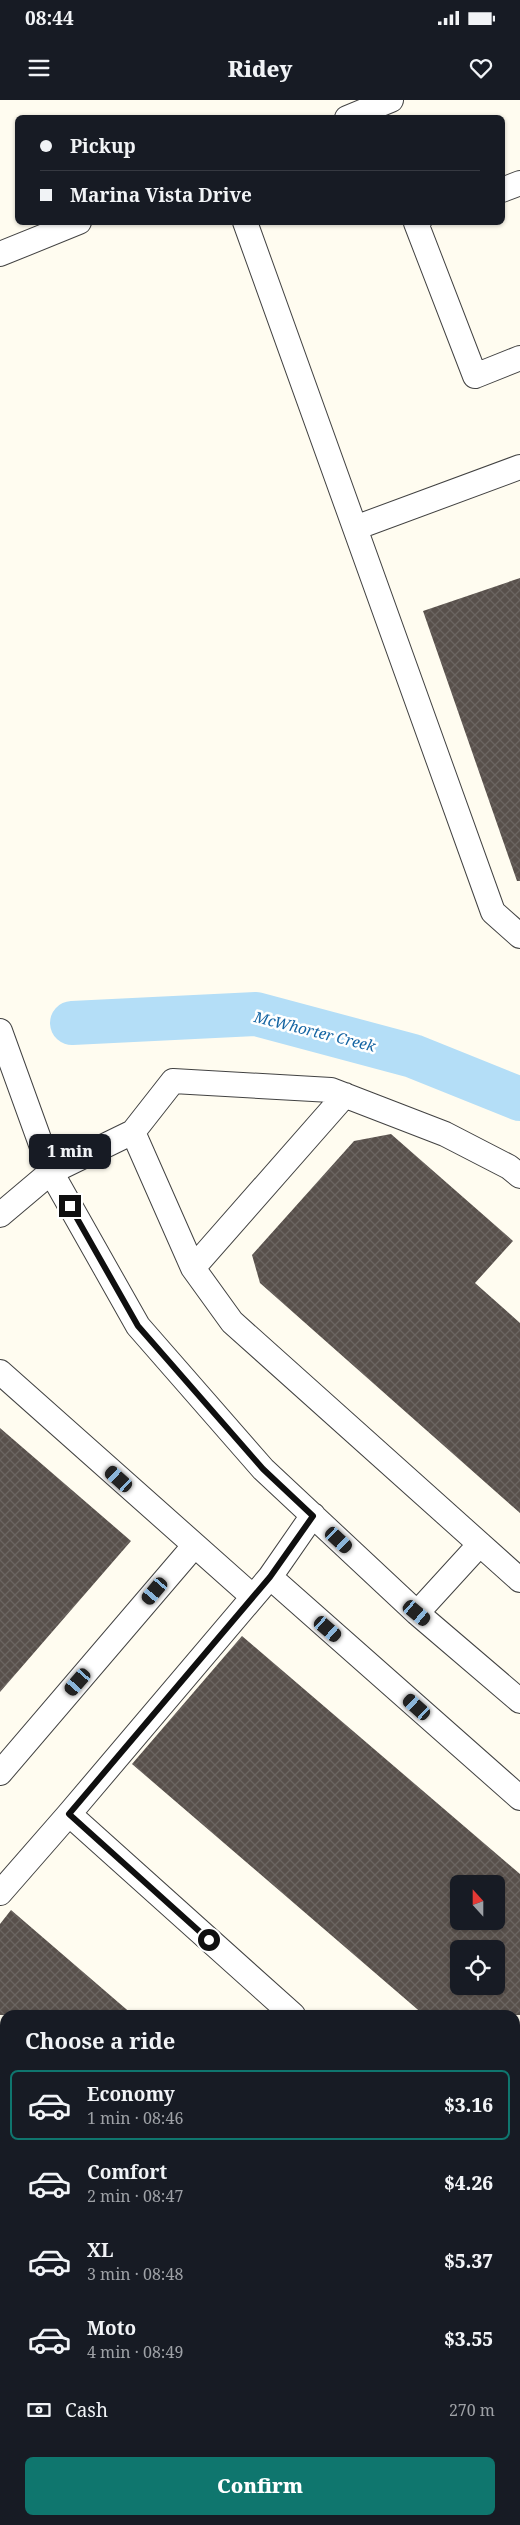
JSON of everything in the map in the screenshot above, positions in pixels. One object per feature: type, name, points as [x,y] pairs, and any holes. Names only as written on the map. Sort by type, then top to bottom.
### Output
[{"type":"street","points":[[354,115],[392,100]]},
{"type":"street","points":[[505,189],[520,184]]},
{"type":"street","points":[[0,254],[72,225]]},
{"type":"street","points":[[246,225],[493,912],[520,936]]},
{"type":"street","points":[[417,225],[475,376],[520,358]]},
{"type":"street","points":[[355,528],[520,467]]},
{"type":"street","points":[[0,1031],[51,1172],[138,1326],[263,1469],[417,1613],[520,1701]]},
{"type":"street","points":[[0,1215],[51,1172],[133,1132],[173,1081],[331,1090],[445,1134],[509,1167],[520,1176]]},
{"type":"street","points":[[193,1268],[345,1095]]},
{"type":"street","points":[[133,1132],[193,1268],[232,1322],[520,1580]]},
{"type":"street","points":[[0,1372],[252,1596]]},
{"type":"street","points":[[0,1893],[270,1577],[313,1516]]},
{"type":"street","points":[[417,1613],[480,1544]]},
{"type":"street","points":[[0,1773],[194,1546]]},
{"type":"street","points":[[270,1577],[520,1798]]},
{"type":"street","points":[[69,1814],[287,2010]]},
{"type":"building","points":[[520,578],[520,881],[517,881],[423,611]]},
{"type":"building","points":[[391,1134],[513,1241],[475,1283],[520,1323],[520,1513],[260,1283],[252,1255],[354,1141]]},
{"type":"building","points":[[0,1428],[131,1541],[0,1692]]},
{"type":"building","points":[[242,1636],[520,1874],[520,2010],[418,2010],[132,1764]]},
{"type":"building","points":[[11,1910],[127,2010],[0,2010],[0,1924]]},
{"type":"waterway","name":"McWhorter Creek","points":[[72,1023],[256,1014],[413,1056],[520,1099]]},
{"type":"route","points":[[70,1206],[138,1326],[263,1469],[313,1516],[270,1577],[69,1814],[209,1940]]}]
